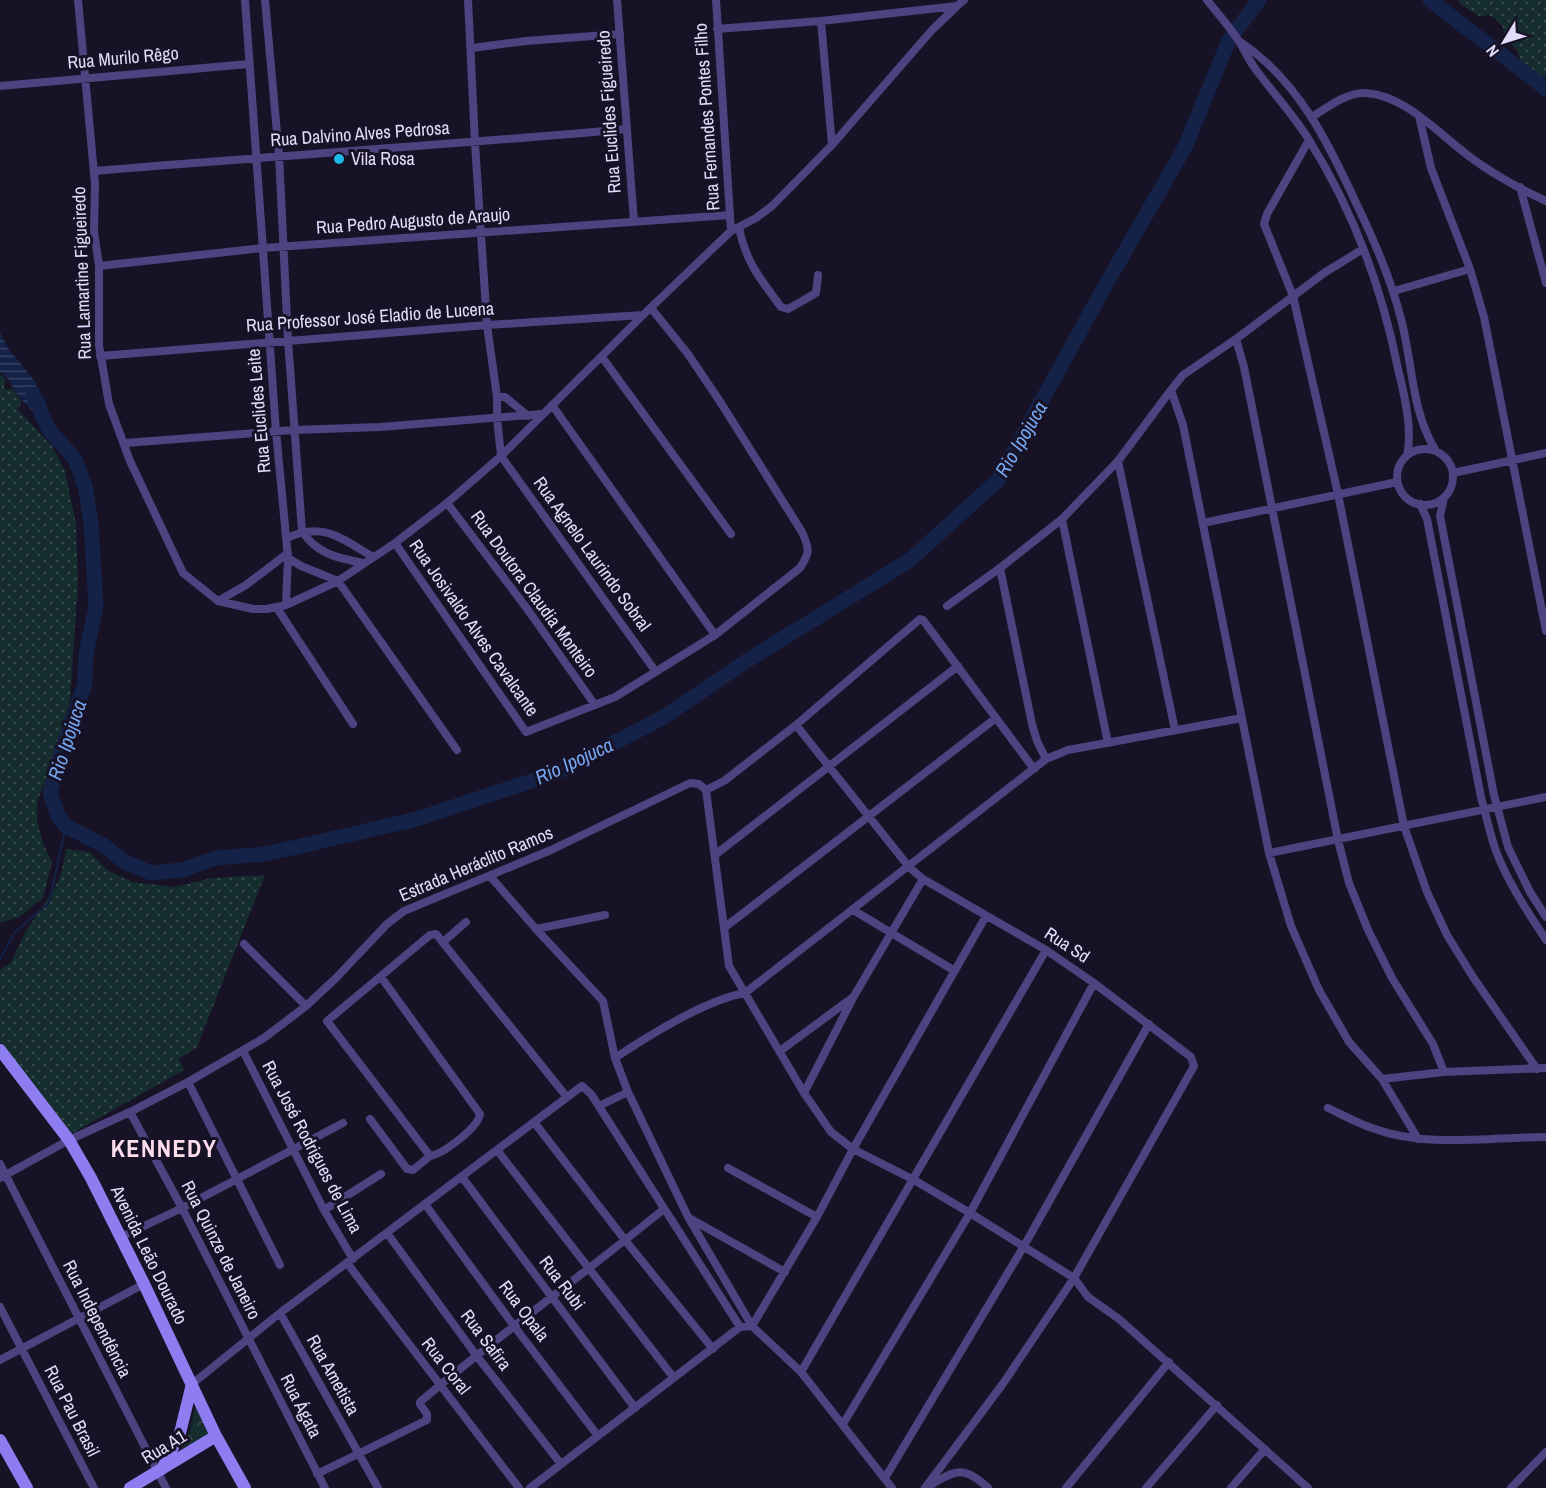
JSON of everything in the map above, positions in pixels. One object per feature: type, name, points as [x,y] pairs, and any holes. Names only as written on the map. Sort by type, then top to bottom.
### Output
[{"type":"main road","name":"Avenida Leão Dourado","points":[[0,1050],[69,1140],[121,1237],[216,1436],[245,1488]]},
{"type":"main road","points":[[159,1470],[180,1433],[192,1383]]},
{"type":"main road","name":"Rua A1","points":[[130,1488],[216,1436]]},
{"type":"main road","points":[[2,1442],[27,1488]]},
{"type":"street","name":"Rua Lamartine Figueiredo","points":[[78,0],[94,171],[94,231],[99,266],[100,356],[109,404],[130,462],[183,573],[218,601]]},
{"type":"street","name":"Rua Euclides Leite","points":[[245,0],[276,431],[287,538],[288,555],[282,607]]},
{"type":"street","name":"Rua Euclides Leite","points":[[265,0],[279,155],[282,246],[302,531]]},
{"type":"street","points":[[468,0],[488,325],[497,397],[501,456]]},
{"type":"street","name":"Rua Euclides Figueiredo","points":[[617,0],[634,222]]},
{"type":"street","name":"Rua Fernandes Pontes Filho","points":[[716,0],[730,215],[735,229],[751,266],[781,307],[788,309],[816,293],[818,275]]},
{"type":"street","points":[[1207,0],[1236,38],[1252,65],[1309,140],[1326,169],[1363,249],[1377,283],[1390,326],[1403,392],[1409,442],[1407,455]]},
{"type":"street","points":[[717,28],[821,21],[937,8],[960,3]]},
{"type":"street","points":[[218,601],[253,609],[282,607],[338,581],[395,543],[447,503],[501,456],[643,315],[735,229],[772,206],[832,145],[932,30],[960,3]]},
{"type":"street","points":[[821,21],[832,145]]},
{"type":"street","points":[[472,48],[526,41],[620,34]]},
{"type":"street","points":[[1236,38],[1257,54],[1289,86],[1312,117],[1339,167],[1394,291],[1423,429],[1436,451]]},
{"type":"street","name":"Rua Murilo Rêgo","points":[[0,86],[249,64]]},
{"type":"street","points":[[1312,117],[1351,95],[1365,93],[1385,97],[1419,116],[1469,157],[1546,201]]},
{"type":"street","points":[[1419,116],[1431,168],[1470,269],[1484,317],[1546,631]]},
{"type":"street","name":"Rua Dalvino Alves Pedrosa","points":[[94,171],[279,155],[475,143],[627,129]]},
{"type":"street","points":[[1309,140],[1266,214],[1264,224],[1293,296],[1338,494],[1404,826],[1426,892],[1447,935],[1473,977],[1541,1068]]},
{"type":"street","points":[[1520,187],[1546,283]]},
{"type":"street","name":"Rua Pedro Augusto de Araujo","points":[[99,266],[282,246],[730,215]]},
{"type":"street","points":[[947,606],[1062,519],[1118,460],[1184,375],[1324,273],[1363,249]]},
{"type":"street","points":[[1394,291],[1470,269]]},
{"type":"street","points":[[594,705],[615,697],[715,635],[800,568],[807,557],[809,548],[793,516],[719,400],[688,354],[651,308]]},
{"type":"street","name":"Rua Professor José Eladio de Lucena","points":[[100,356],[643,315]]},
{"type":"street","points":[[1236,339],[1244,367],[1338,840],[1349,883],[1368,930],[1392,978],[1433,1044],[1444,1072]]},
{"type":"street","points":[[602,357],[731,534]]},
{"type":"street","points":[[1171,390],[1183,425],[1269,853],[1291,926],[1319,990],[1349,1042],[1383,1079],[1418,1139]]},
{"type":"street","points":[[497,397],[505,397],[528,416]]},
{"type":"street","points":[[552,405],[715,635]]},
{"type":"street","points":[[125,443],[294,429],[380,427],[542,414]]},
{"type":"street","points":[[1424,448],[1436,451],[1444,456],[1453,472],[1450,491],[1444,498],[1432,504],[1420,504],[1408,499],[1397,482],[1400,462],[1407,455],[1424,448]]},
{"type":"street","points":[[1453,472],[1546,453]]},
{"type":"street","name":"Rua Agnelo Laurindo Sobral","points":[[501,456],[656,672]]},
{"type":"street","points":[[1118,460],[1175,730]]},
{"type":"street","points":[[1203,523],[1397,482]]},
{"type":"street","points":[[1444,498],[1440,516],[1497,808],[1508,848],[1530,892],[1546,917]]},
{"type":"street","name":"Rua Doutora Claudia Monteiro","points":[[447,503],[528,610],[594,705]]},
{"type":"street","points":[[1420,504],[1427,519],[1484,810],[1496,852],[1519,899],[1546,940]]},
{"type":"street","points":[[1062,519],[1108,743]]},
{"type":"street","points":[[302,531],[308,540],[323,553],[363,563]]},
{"type":"street","points":[[287,538],[302,531],[333,533],[372,557]]},
{"type":"street","name":"Rua Josivaldo Alves Cavalcante","points":[[395,543],[526,732],[594,705]]},
{"type":"street","points":[[218,601],[246,585],[288,555],[301,566],[338,581],[457,750]]},
{"type":"street","points":[[1000,568],[1032,724],[1046,759]]},
{"type":"street","points":[[282,607],[353,724]]},
{"type":"street","points":[[1034,770],[958,666],[920,619],[796,725],[724,781],[706,790],[729,966],[804,1093],[831,1132],[853,1149],[914,1180],[1074,1278],[1088,1297],[1119,1319],[1169,1362],[1308,1488]]},
{"type":"street","points":[[715,855],[958,666]]},
{"type":"street","points":[[724,928],[996,718]]},
{"type":"street","points":[[615,1058],[655,1032],[718,1002],[745,993],[1046,759],[1068,750],[1242,718]]},
{"type":"street","name":"Rua Sd","points":[[796,725],[909,867],[922,879],[1046,950],[1094,982],[1191,1057],[1194,1066],[1074,1278]]},
{"type":"street","name":"Estrada Heráclito Ramos","points":[[3,1176],[69,1140],[188,1082],[243,1051],[306,1006],[404,911],[551,850],[690,783],[699,784],[706,790]]},
{"type":"street","points":[[1269,853],[1546,797]]},
{"type":"street","points":[[490,876],[603,1001],[615,1058],[628,1092],[688,1217],[753,1326],[801,1372],[892,1488]]},
{"type":"street","points":[[804,1093],[854,996],[922,879]]},
{"type":"street","points":[[853,910],[955,970]]},
{"type":"street","points":[[536,929],[604,915]]},
{"type":"street","points":[[753,1326],[986,916]]},
{"type":"street","points":[[443,942],[466,922]]},
{"type":"street","points":[[430,1156],[328,1024],[330,1017],[430,935],[436,934],[443,942],[567,1096]]},
{"type":"street","points":[[244,944],[306,1006]]},
{"type":"street","points":[[801,1372],[1046,950]]},
{"type":"street","points":[[370,1119],[407,1169],[413,1170],[430,1156],[443,1152],[478,1122],[480,1114],[381,977]]},
{"type":"street","points":[[843,1424],[970,1213],[1094,982]]},
{"type":"street","points":[[780,1051],[854,996]]},
{"type":"street","points":[[885,1478],[1024,1246],[1149,1024]]},
{"type":"street","name":"Rua José Rodrigues de Lima","points":[[243,1051],[350,1261]]},
{"type":"street","points":[[1383,1079],[1444,1072],[1541,1068]]},
{"type":"street","points":[[188,1082],[280,1265]]},
{"type":"street","points":[[192,1383],[280,1313],[582,1086],[599,1106],[740,1328]]},
{"type":"street","points":[[599,1106],[628,1092]]},
{"type":"street","points":[[1328,1108],[1375,1130],[1418,1139],[1442,1141],[1546,1137]]},
{"type":"street","name":"Rua Quinze de Janeiro","points":[[130,1112],[182,1208],[248,1339]]},
{"type":"street","points":[[534,1122],[713,1349]]},
{"type":"street","points":[[121,1237],[237,1180],[343,1123]]},
{"type":"street","points":[[496,1150],[674,1378]]},
{"type":"street","name":"Rua Independência","points":[[0,1164],[3,1176],[159,1470],[166,1488]]},
{"type":"street","points":[[728,1168],[817,1217]]},
{"type":"street","points":[[324,1210],[381,1174]]},
{"type":"street","name":"Rua Rubi","points":[[462,1178],[635,1408]]},
{"type":"street","name":"Rua Opala","points":[[425,1204],[598,1436]]},
{"type":"street","points":[[316,1474],[427,1420],[428,1416],[420,1402],[476,1355],[589,1270],[664,1209]]},
{"type":"street","points":[[688,1217],[785,1272]]},
{"type":"street","name":"Rua Safira","points":[[387,1233],[476,1355],[561,1464]]},
{"type":"street","name":"Rua Coral","points":[[350,1261],[440,1385],[519,1488]]},
{"type":"street","points":[[925,1488],[1002,1385],[1074,1278]]},
{"type":"street","points":[[0,1360],[144,1284]]},
{"type":"street","name":"Rua Pau Brasil","points":[[0,1307],[94,1488]]},
{"type":"street","name":"Rua Ametista","points":[[280,1313],[378,1488]]},
{"type":"street","points":[[530,1488],[740,1328],[753,1326]]},
{"type":"street","name":"Rua Ágata","points":[[248,1339],[325,1488]]},
{"type":"street","points":[[1066,1488],[1169,1362]]},
{"type":"street","points":[[1146,1488],[1217,1405]]},
{"type":"street","points":[[1231,1488],[1265,1449]]},
{"type":"street","points":[[1511,1488],[1546,1452]]},
{"type":"street","points":[[925,1488],[953,1472],[967,1473],[980,1480],[988,1488]]},
{"type":"green space","points":[[1459,0],[1546,0],[1546,77],[1537,78],[1532,74],[1532,69],[1521,62],[1518,52],[1504,35],[1503,27],[1496,19],[1489,15],[1479,16],[1459,3]]},
{"type":"green space","points":[[0,374],[5,379],[4,388],[7,390],[12,388],[21,401],[20,407],[16,408],[52,446],[65,471],[76,524],[78,580],[70,700],[55,757],[37,802],[37,822],[44,846],[52,862],[43,898],[19,917],[0,923]]},
{"type":"green space","points":[[66,849],[89,852],[107,870],[133,882],[174,887],[213,878],[265,875],[197,1047],[179,1059],[184,1070],[69,1135],[0,1042],[0,970],[11,962],[26,931],[54,889],[61,875]]},
{"type":"green space","points":[[196,1403],[209,1435],[181,1449],[190,1431]]},
{"type":"water","points":[[0,333],[8,348],[36,383],[37,391],[45,399],[43,408],[36,418],[7,378],[0,372]]},
{"type":"waterway","name":"Rio Ipojuca","points":[[33,394],[49,430],[75,459],[85,486],[91,523],[96,607],[86,653],[85,684],[50,793],[58,816],[66,826],[103,845],[125,862],[151,873],[182,870],[216,858],[266,854],[417,819],[556,773],[662,718],[748,660],[910,560],[998,480],[1185,147],[1229,40],[1259,0]]},
{"type":"waterway","name":"Rio Ipojuca","points":[[1430,0],[1546,89]]},
{"type":"waterway","points":[[0,959],[15,932],[49,903],[66,826]]},
{"type":"place","name":"Vila Rosa","points":[[339,159]]},
{"type":"district","name":"KENNEDY","points":[[164,1149]]}]
